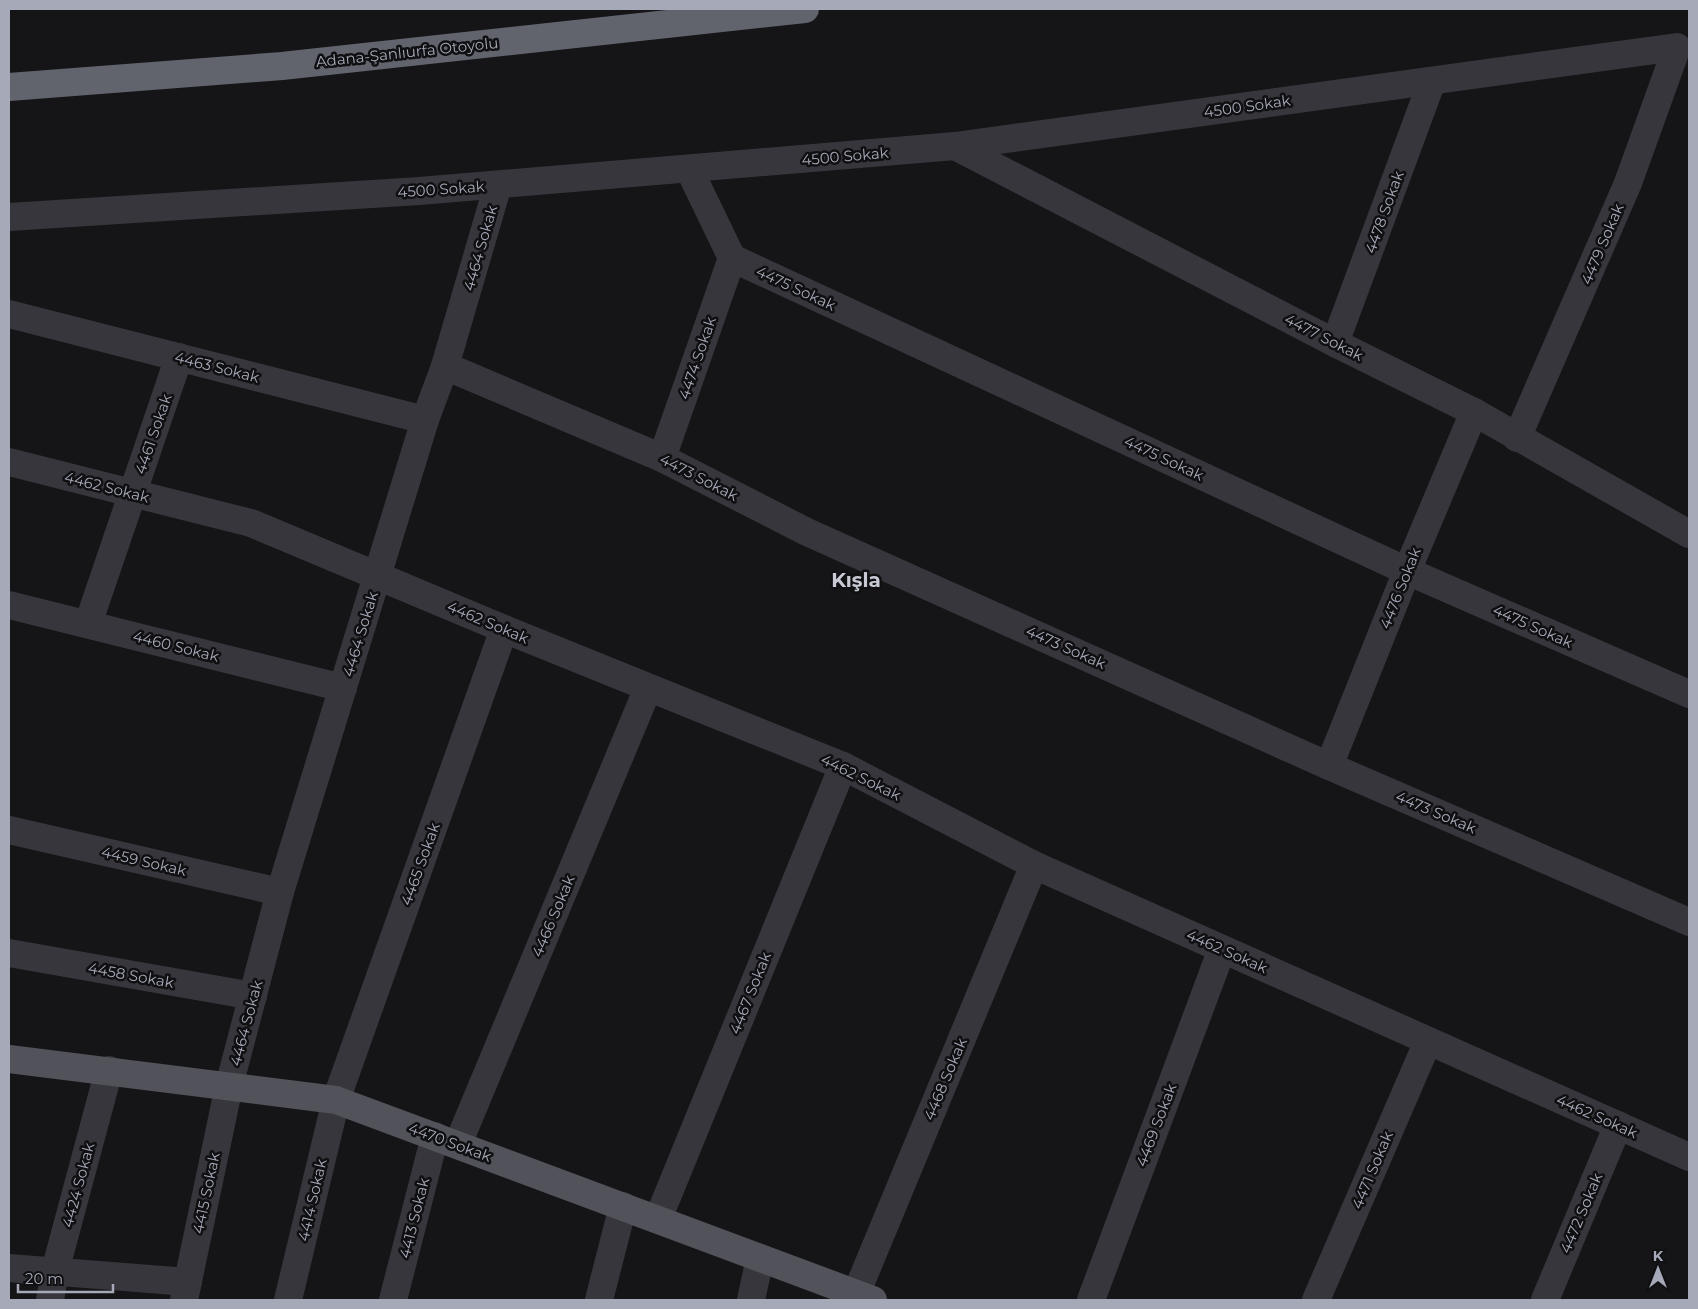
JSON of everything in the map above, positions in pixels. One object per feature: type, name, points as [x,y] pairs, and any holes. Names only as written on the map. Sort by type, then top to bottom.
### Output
[{"type":"highway","name":"Adana-Şanlıurfa Otoyolu","points":[[9,87],[282,66],[805,9]]},
{"type":"main road","name":"4470 Sokak","points":[[9,1059],[109,1070],[336,1100],[864,1297]]},
{"type":"street","name":"4500 Sokak","points":[[9,217],[498,185],[955,146],[1676,47]]},
{"type":"street","name":"4479 Sokak","points":[[1518,438],[1628,183],[1676,47]]},
{"type":"street","name":"4478 Sokak","points":[[1335,343],[1432,81]]},
{"type":"street","name":"4477 Sokak","points":[[955,146],[1335,343],[1474,412],[1688,531]]},
{"type":"street","points":[[688,169],[732,258]]},
{"type":"street","name":"4464 Sokak","points":[[229,1086],[280,892],[425,420],[445,366],[498,185]]},
{"type":"street","name":"4474 Sokak","points":[[662,458],[732,258]]},
{"type":"street","name":"4475 Sokak","points":[[732,258],[1407,571],[1689,694]]},
{"type":"street","name":"4463 Sokak","points":[[9,314],[425,420]]},
{"type":"street","name":"4461 Sokak","points":[[88,624],[179,358]]},
{"type":"street","name":"4473 Sokak","points":[[445,366],[662,458],[807,532],[1329,766],[1689,922]]},
{"type":"street","name":"4476 Sokak","points":[[1329,766],[1407,571],[1474,412]]},
{"type":"street","name":"4462 Sokak","points":[[9,462],[251,523],[504,629],[843,766],[1034,865],[1689,1157]]},
{"type":"street","name":"4460 Sokak","points":[[9,605],[343,688]]},
{"type":"street","name":"4465 Sokak","points":[[336,1100],[504,629]]},
{"type":"street","name":"4466 Sokak","points":[[446,1140],[648,688]]},
{"type":"street","name":"4467 Sokak","points":[[658,1219],[843,766]]},
{"type":"street","name":"4459 Sokak","points":[[9,830],[280,892]]},
{"type":"street","name":"4468 Sokak","points":[[864,1297],[1034,865]]},
{"type":"street","name":"4469 Sokak","points":[[1091,1300],[1222,949]]},
{"type":"street","name":"4458 Sokak","points":[[9,954],[253,996]]},
{"type":"street","name":"4471 Sokak","points":[[1316,1300],[1428,1040]]},
{"type":"street","name":"4424 Sokak","points":[[50,1300],[54,1271],[109,1070]]},
{"type":"street","name":"4415 Sokak","points":[[186,1291],[229,1086]]},
{"type":"street","name":"4414 Sokak","points":[[288,1300],[336,1100]]},
{"type":"street","name":"4472 Sokak","points":[[1545,1300],[1618,1126]]},
{"type":"street","name":"4413 Sokak","points":[[393,1300],[446,1140]]},
{"type":"street","points":[[599,1300],[623,1206]]},
{"type":"street","points":[[751,1300],[760,1258]]},
{"type":"street","points":[[9,1268],[54,1271],[186,1291]]},
{"type":"district","name":"Kışla","points":[[856,580]]}]
